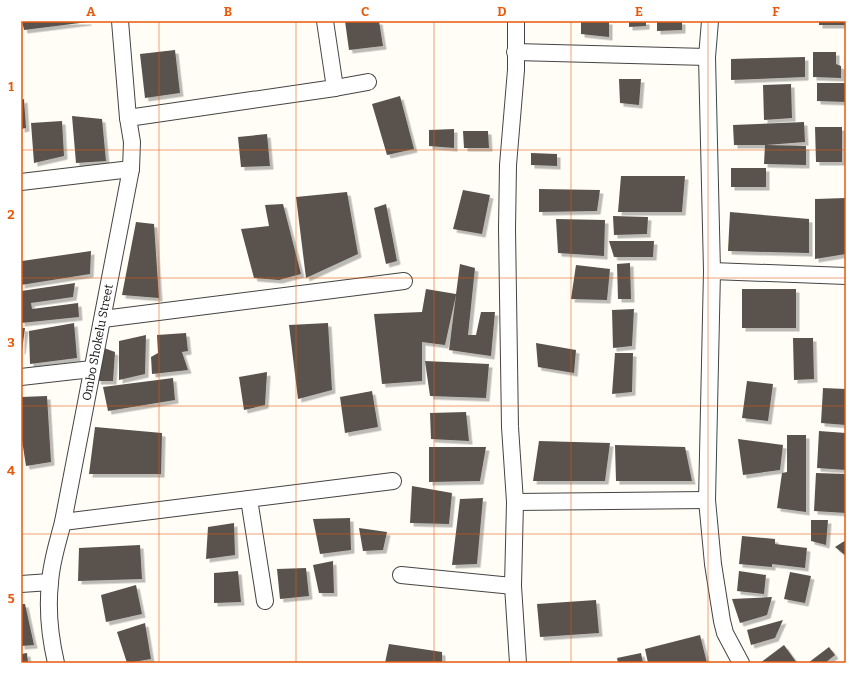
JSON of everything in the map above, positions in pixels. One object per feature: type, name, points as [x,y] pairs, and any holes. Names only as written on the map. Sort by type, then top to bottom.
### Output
[{"type":"street","name":"Ombo Shokelu Street","points":[[56,663],[49,616],[50,582],[53,560],[63,522],[131,169],[132,142],[128,118],[120,21]]},
{"type":"street","points":[[325,21],[335,88]]},
{"type":"street","points":[[516,21],[516,70],[508,165],[507,229],[510,427],[515,502],[513,586],[518,663]]},
{"type":"street","points":[[710,21],[707,57],[712,271],[707,500],[713,564],[724,633],[741,663]]},
{"type":"street","points":[[515,52],[707,57]]},
{"type":"street","points":[[128,118],[368,82]]},
{"type":"street","points":[[21,182],[131,169]]},
{"type":"street","points":[[712,271],[846,276]]},
{"type":"street","points":[[103,319],[404,281]]},
{"type":"street","points":[[21,377],[92,369]]},
{"type":"street","points":[[63,522],[393,481]]},
{"type":"street","points":[[249,499],[265,601]]},
{"type":"street","points":[[515,502],[707,500]]},
{"type":"street","points":[[401,575],[513,586]]},
{"type":"street","points":[[21,584],[50,582]]},
{"type":"building","points":[[22,21],[88,21],[88,22],[24,30]]},
{"type":"building","points":[[345,21],[379,21],[383,46],[349,50]]},
{"type":"building","points":[[581,21],[609,21],[609,37],[581,34]]},
{"type":"building","points":[[629,21],[646,21],[646,26],[629,27]]},
{"type":"building","points":[[657,21],[682,21],[682,30],[657,31]]},
{"type":"building","points":[[819,21],[846,21],[846,25],[819,25]]},
{"type":"building","points":[[175,50],[180,93],[145,98],[140,54]]},
{"type":"building","points":[[813,52],[836,52],[836,64],[841,66],[841,78],[813,77]]},
{"type":"building","points":[[805,57],[805,77],[731,80],[731,59]]},
{"type":"building","points":[[619,79],[641,79],[639,105],[620,103]]},
{"type":"building","points":[[817,83],[846,83],[846,102],[817,101]]},
{"type":"building","points":[[791,84],[792,118],[764,120],[763,85]]},
{"type":"building","points":[[400,96],[414,149],[387,155],[372,104]]},
{"type":"building","points":[[24,99],[26,128],[21,129],[21,100]]},
{"type":"building","points":[[72,116],[102,119],[106,161],[76,163]]},
{"type":"building","points":[[62,121],[64,156],[34,163],[31,123]]},
{"type":"building","points":[[804,122],[805,142],[766,145],[806,146],[806,165],[764,164],[765,145],[734,145],[733,125]]},
{"type":"building","points":[[815,127],[842,127],[842,162],[816,162]]},
{"type":"building","points":[[454,129],[454,148],[429,146],[429,130]]},
{"type":"building","points":[[463,131],[488,131],[489,148],[464,148]]},
{"type":"building","points":[[267,134],[270,166],[241,167],[238,137]]},
{"type":"building","points":[[531,153],[557,154],[557,166],[531,165]]},
{"type":"building","points":[[731,168],[766,168],[766,187],[731,187]]},
{"type":"building","points":[[621,176],[685,176],[682,212],[618,212]]},
{"type":"building","points":[[539,189],[600,190],[597,211],[539,212]]},
{"type":"building","points":[[463,190],[490,195],[482,234],[453,229]]},
{"type":"building","points":[[347,192],[358,254],[306,278],[296,197]]},
{"type":"building","points":[[846,198],[846,254],[815,259],[815,199]]},
{"type":"building","points":[[283,204],[301,274],[279,280],[254,278],[241,229],[269,226],[265,205]]},
{"type":"building","points":[[386,204],[397,261],[386,264],[374,208]]},
{"type":"building","points":[[730,212],[809,219],[809,253],[728,251]]},
{"type":"building","points":[[613,216],[648,217],[647,234],[614,235]]},
{"type":"building","points":[[556,219],[605,220],[604,256],[558,253]]},
{"type":"building","points":[[136,222],[154,224],[159,298],[122,295]]},
{"type":"building","points":[[609,241],[654,241],[653,257],[614,257]]},
{"type":"building","points":[[91,251],[90,274],[21,285],[22,261]]},
{"type":"building","points":[[630,263],[631,299],[618,299],[617,264]]},
{"type":"building","points":[[460,264],[475,268],[468,335],[476,335],[481,312],[495,312],[491,356],[449,350],[456,295],[445,345],[422,342],[422,381],[382,384],[374,314],[422,312],[426,289],[456,294]]},
{"type":"building","points":[[576,265],[610,269],[607,300],[571,299]]},
{"type":"building","points":[[75,283],[73,297],[31,303],[32,309],[78,303],[79,317],[21,323],[21,291]]},
{"type":"building","points":[[742,289],[796,289],[796,328],[742,328]]},
{"type":"building","points":[[634,309],[632,346],[613,348],[612,310]]},
{"type":"building","points":[[74,323],[77,358],[30,364],[29,331]]},
{"type":"building","points":[[328,323],[332,390],[298,399],[289,325]]},
{"type":"building","points":[[21,328],[25,328],[22,351],[21,351]]},
{"type":"building","points":[[186,333],[188,351],[182,352],[188,370],[152,374],[151,357],[158,353],[157,335]]},
{"type":"building","points":[[146,335],[145,374],[119,380],[119,341]]},
{"type":"building","points":[[793,338],[813,338],[814,379],[794,380]]},
{"type":"building","points":[[536,343],[576,350],[574,373],[538,367]]},
{"type":"building","points":[[104,348],[115,352],[113,381],[97,381]]},
{"type":"building","points":[[615,353],[633,353],[632,392],[612,394]]},
{"type":"building","points":[[425,361],[489,364],[486,398],[430,396]]},
{"type":"building","points":[[267,372],[265,405],[244,410],[239,377]]},
{"type":"building","points":[[173,378],[175,400],[108,411],[103,387]]},
{"type":"building","points":[[747,381],[773,384],[768,421],[742,418]]},
{"type":"building","points":[[823,388],[846,389],[846,425],[821,423]]},
{"type":"building","points":[[372,391],[378,427],[345,433],[340,397]]},
{"type":"building","points":[[47,396],[51,462],[26,466],[21,434],[21,397]]},
{"type":"building","points":[[466,412],[469,441],[431,439],[430,413]]},
{"type":"building","points":[[95,427],[162,433],[161,474],[89,474]]},
{"type":"building","points":[[819,431],[846,433],[846,470],[817,468]]},
{"type":"building","points":[[787,435],[806,435],[806,512],[777,508],[782,473],[787,472]]},
{"type":"building","points":[[738,439],[783,445],[780,470],[743,475]]},
{"type":"building","points":[[539,441],[610,443],[605,481],[533,481]]},
{"type":"building","points":[[615,445],[685,447],[692,481],[616,481]]},
{"type":"building","points":[[429,447],[486,447],[480,481],[429,482]]},
{"type":"building","points":[[816,473],[846,474],[846,513],[814,511]]},
{"type":"building","points":[[412,486],[452,493],[449,524],[410,523]]},
{"type":"building","points":[[483,498],[477,564],[452,565],[460,499]]},
{"type":"building","points":[[350,518],[351,550],[320,554],[313,519]]},
{"type":"building","points":[[811,520],[828,520],[826,545],[811,541]]},
{"type":"building","points":[[234,523],[235,555],[206,559],[208,527]]},
{"type":"building","points":[[359,528],[387,532],[383,550],[363,551]]},
{"type":"building","points":[[742,536],[775,539],[775,544],[807,548],[805,568],[772,564],[772,567],[739,564]]},
{"type":"building","points":[[846,540],[846,556],[835,547]]},
{"type":"building","points":[[140,545],[142,579],[78,581],[79,548]]},
{"type":"building","points":[[333,561],[334,593],[319,593],[313,565]]},
{"type":"building","points":[[306,568],[309,596],[280,599],[277,569]]},
{"type":"building","points":[[238,571],[241,602],[214,603],[214,573]]},
{"type":"building","points":[[739,571],[766,575],[764,594],[737,591]]},
{"type":"building","points":[[790,572],[811,576],[805,603],[784,599]]},
{"type":"building","points":[[136,585],[142,614],[106,622],[101,595]]},
{"type":"building","points":[[772,597],[767,615],[740,623],[732,599]]},
{"type":"building","points":[[596,600],[599,633],[540,637],[537,604]]},
{"type":"building","points":[[21,604],[25,604],[34,645],[21,646]]},
{"type":"building","points":[[783,620],[775,638],[751,645],[747,630]]},
{"type":"building","points":[[145,623],[151,659],[127,663],[117,632]]},
{"type":"building","points":[[700,635],[707,663],[648,663],[645,649]]},
{"type":"building","points":[[389,644],[442,652],[442,663],[385,663]]},
{"type":"building","points":[[784,645],[797,663],[760,663]]},
{"type":"building","points":[[829,647],[835,655],[825,663],[808,663]]},
{"type":"building","points":[[27,653],[28,663],[21,663],[21,654]]},
{"type":"building","points":[[641,653],[643,663],[618,663],[617,658]]}]
